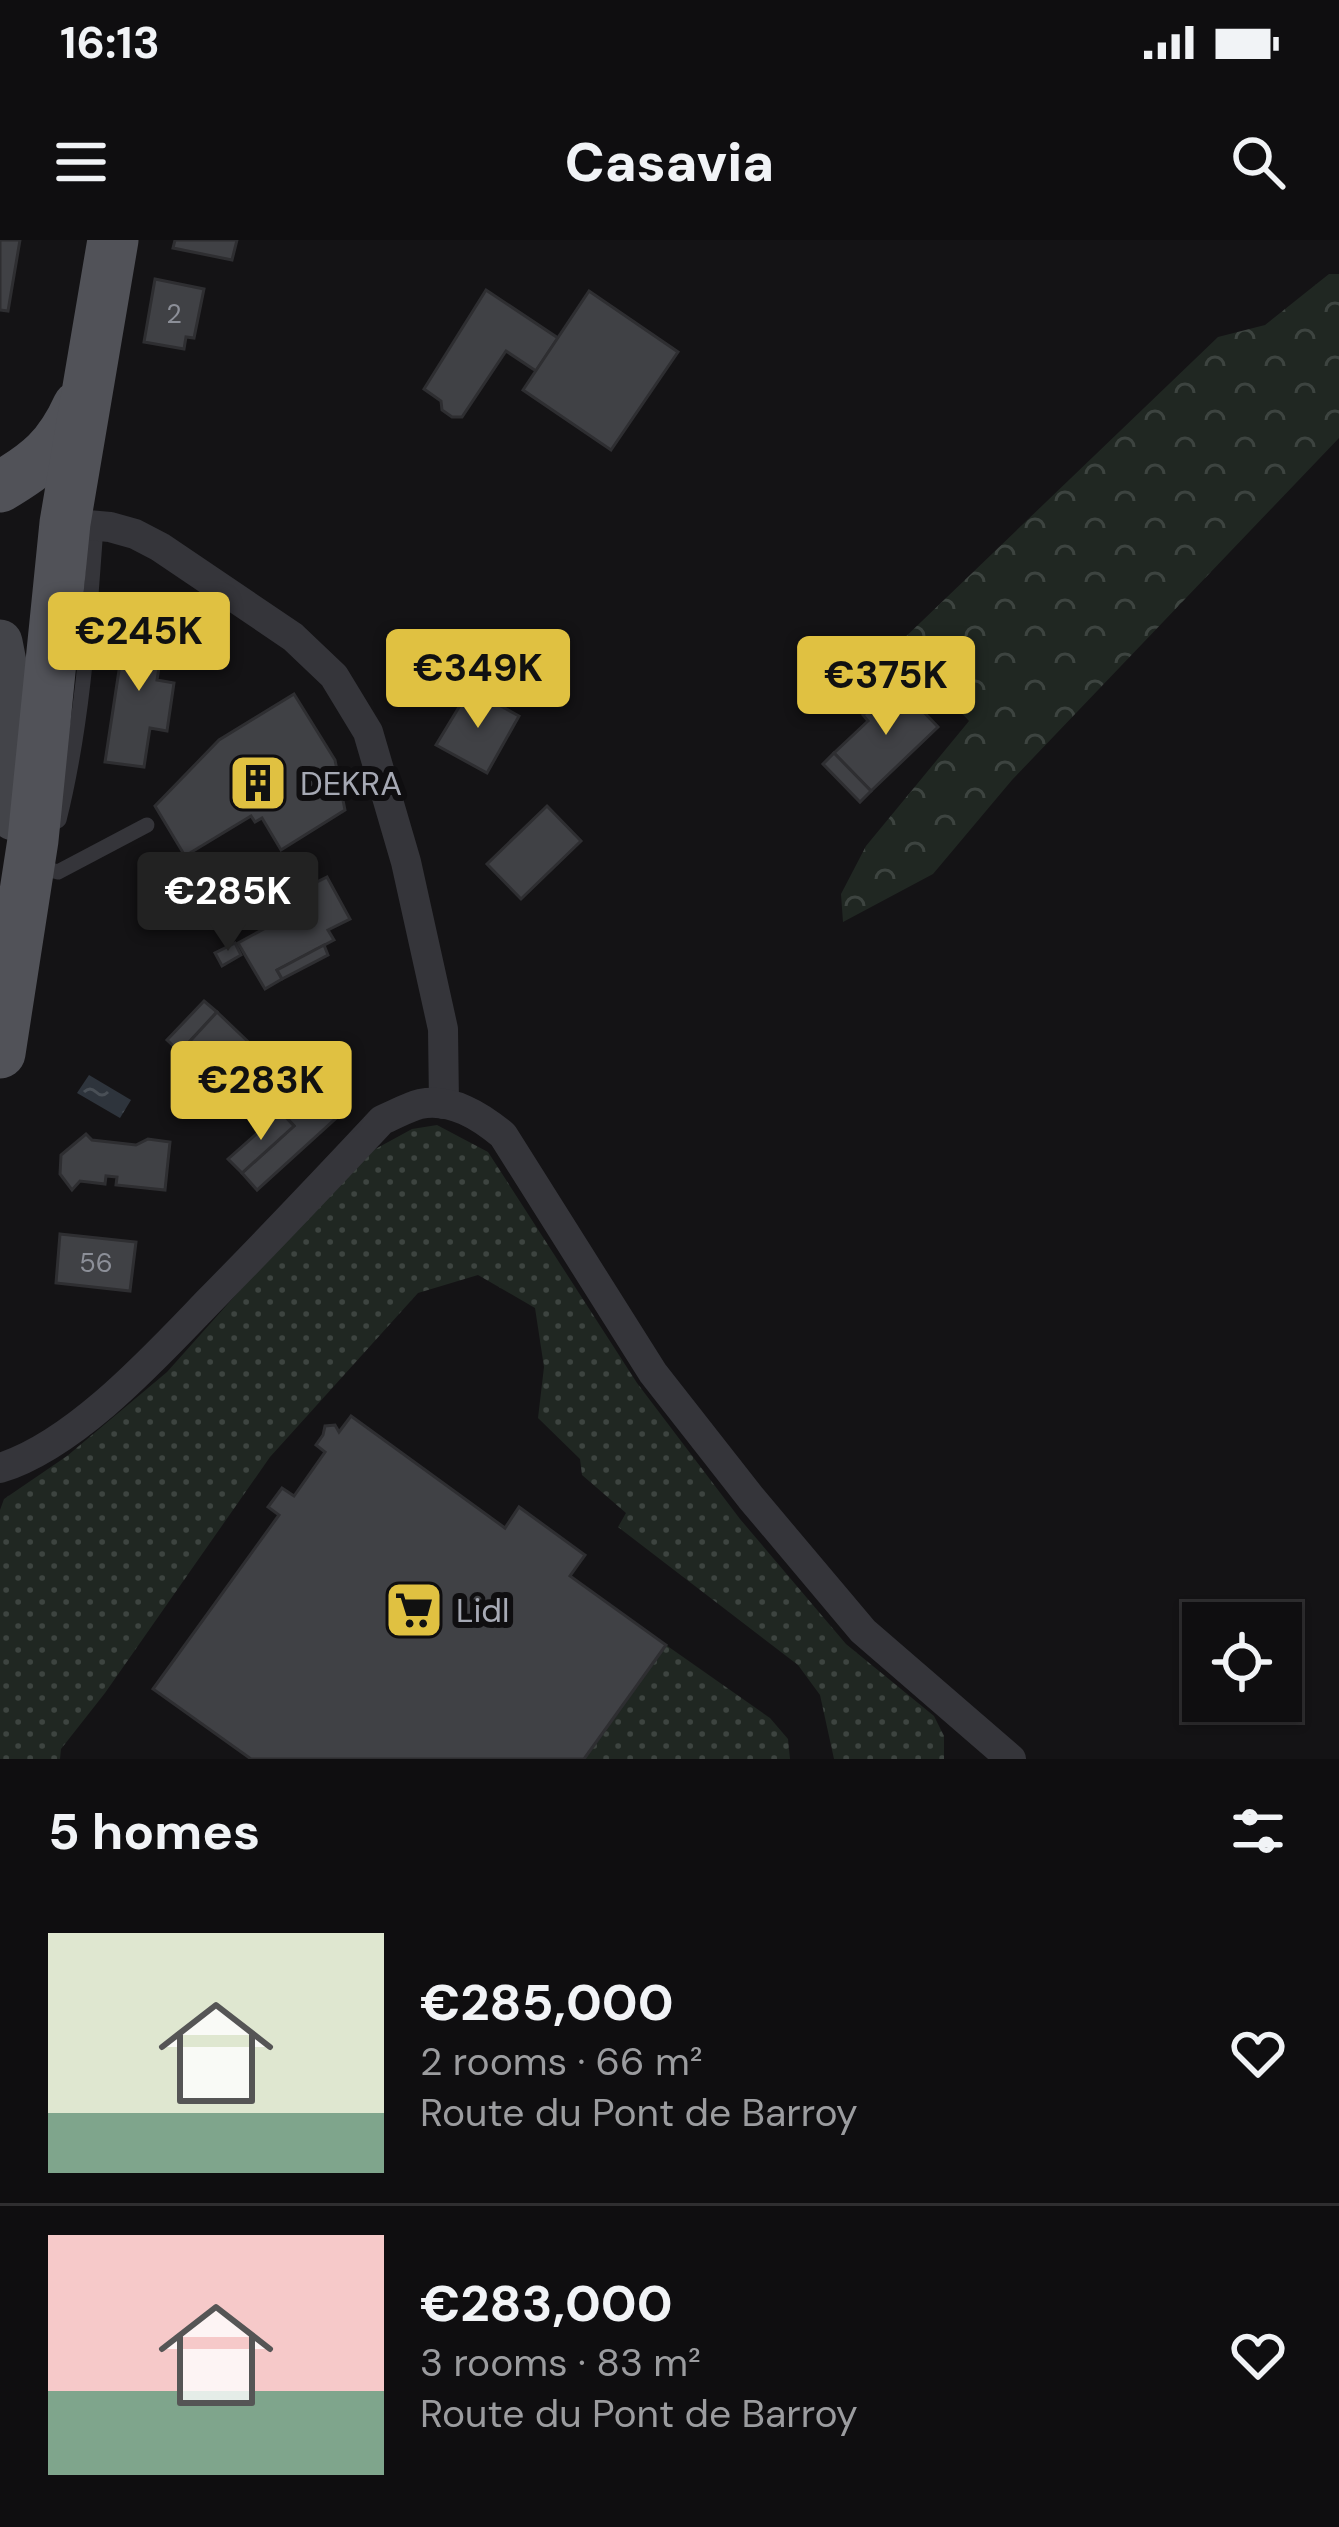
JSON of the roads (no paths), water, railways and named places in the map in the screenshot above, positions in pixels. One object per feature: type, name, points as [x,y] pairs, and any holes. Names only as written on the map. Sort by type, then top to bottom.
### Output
[{"type":"main road","points":[[1,1045],[81,525],[90,378],[112,240]]},
{"type":"main road","points":[[0,487],[52,450],[90,378]]},
{"type":"main road","points":[[0,515],[81,525]]},
{"type":"main road","points":[[0,642],[14,713],[16,756],[1,1045]]},
{"type":"street","points":[[81,525],[135,534],[160,547],[292,637],[334,676],[368,732],[406,862],[443,1029],[444,1103]]},
{"type":"street","points":[[0,1468],[22,1461],[87,1418],[159,1353],[382,1120],[419,1104],[444,1103],[479,1115],[502,1135],[653,1373],[862,1630],[1011,1759]]},
{"type":"lane","points":[[30,852],[58,872],[147,825]]},
{"type":"water","points":[[89,1075],[131,1100],[120,1118],[77,1093]]},
{"type":"place","name":"DEKRA","points":[[258,783]]},
{"type":"place","name":"Lidl","points":[[414,1610]]}]
